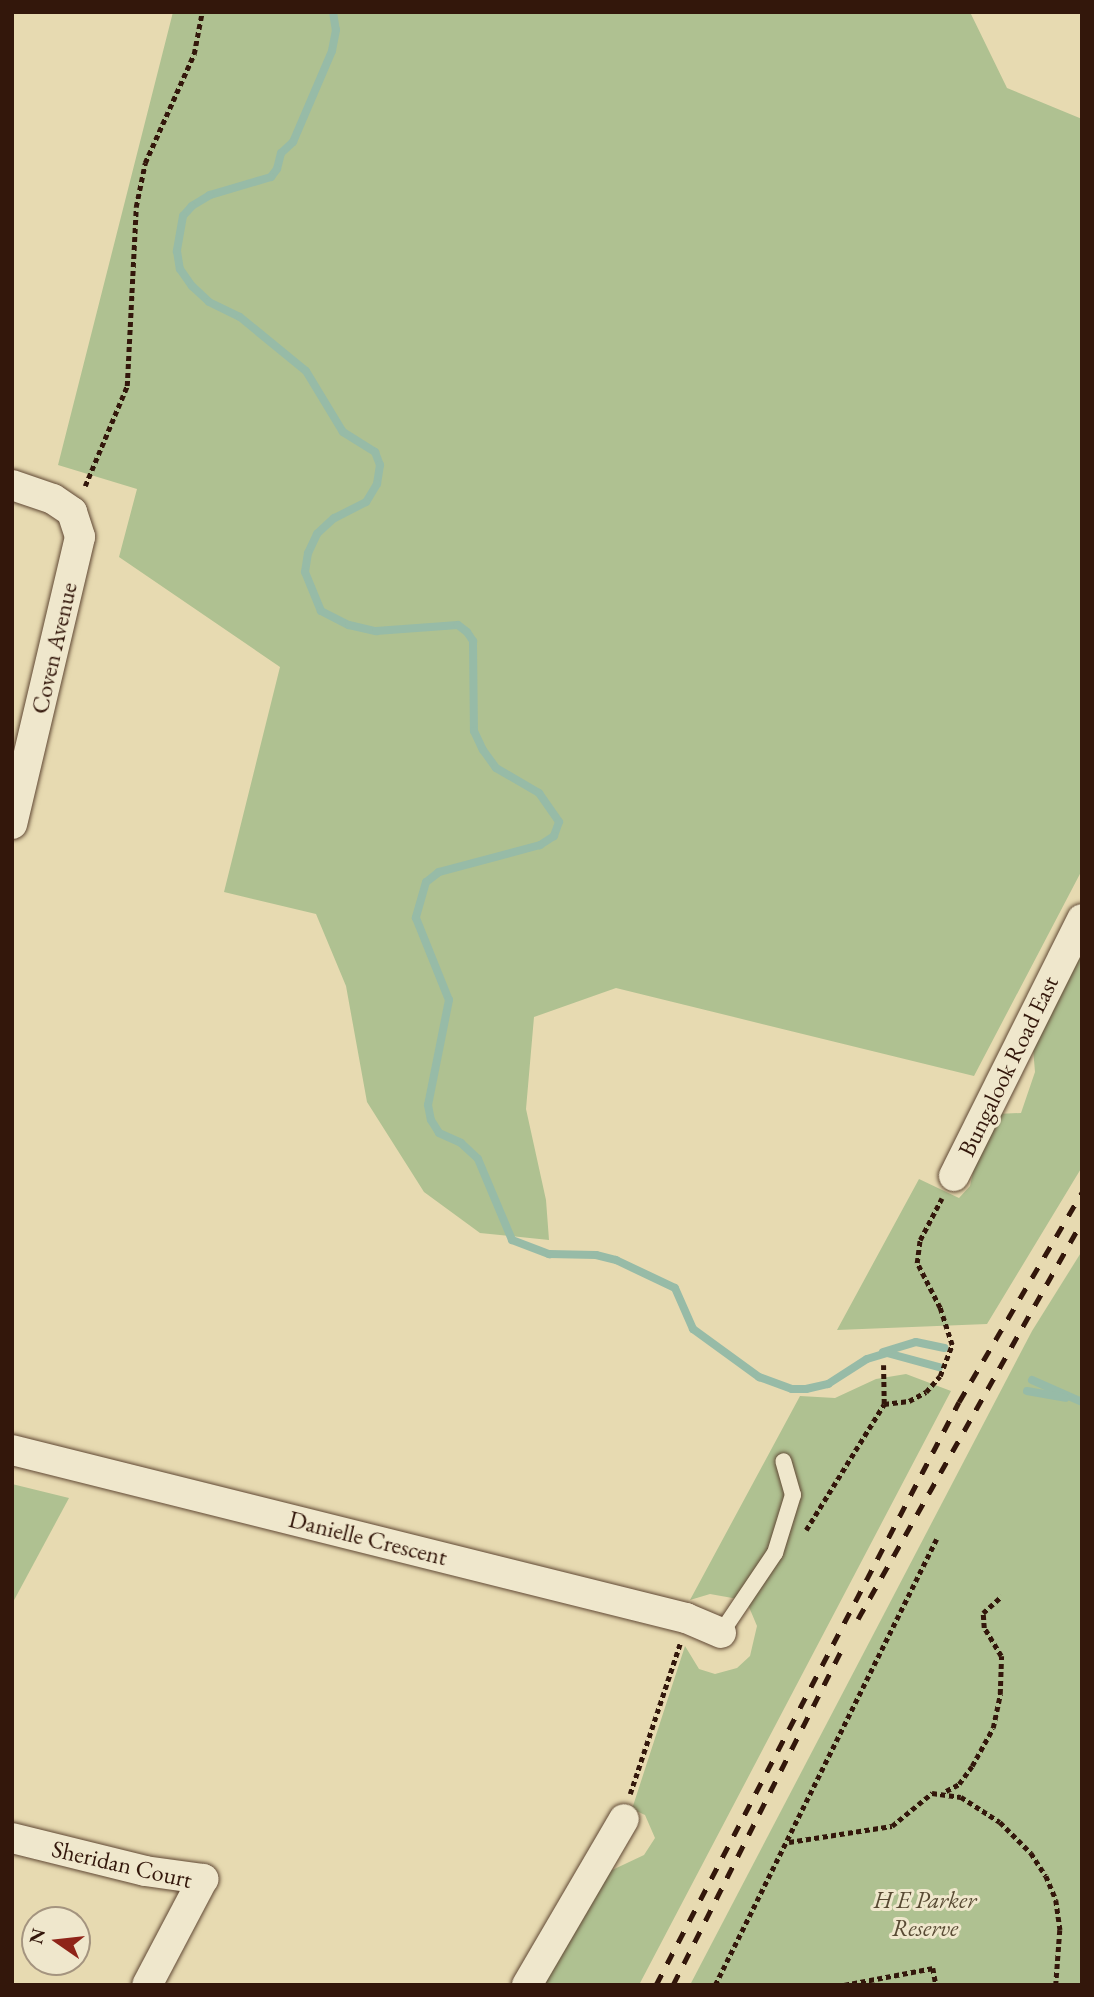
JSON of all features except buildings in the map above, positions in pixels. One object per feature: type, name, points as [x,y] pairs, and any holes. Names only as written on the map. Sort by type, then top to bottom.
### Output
[{"type":"street","points":[[12,485],[53,499],[72,512]]},
{"type":"street","name":"Coven Avenue","points":[[12,824],[80,537],[72,512]]},
{"type":"street","name":"Bungalook Road East","points":[[954,1176],[1082,919]]},
{"type":"street","name":"Danielle Crescent","points":[[12,1450],[686,1618],[721,1633]]},
{"type":"street","points":[[527,1985],[624,1819]]},
{"type":"street","name":"Sheridan Court","points":[[12,1838],[145,1871],[203,1879],[147,1985]]},
{"type":"lane","points":[[721,1633],[775,1553],[793,1495],[783,1461]]},
{"type":"path","points":[[72,512],[127,386],[136,206],[145,163],[194,54],[202,12]]},
{"type":"path","points":[[884,1404],[909,1401],[926,1392],[940,1376],[952,1345],[940,1308],[917,1263],[920,1240],[954,1176]]},
{"type":"path","points":[[803,1537],[819,1503],[849,1465],[884,1404],[883,1365]]},
{"type":"path","points":[[715,1985],[936,1539]]},
{"type":"path","points":[[788,1842],[892,1826],[920,1800],[958,1784],[972,1766],[993,1728],[1000,1694],[1000,1656],[984,1628],[983,1613],[1002,1596]]},
{"type":"path","points":[[624,1819],[641,1752],[672,1675],[686,1618]]},
{"type":"path","points":[[945,1791],[1000,1822],[1046,1876],[1056,1900],[1060,1930],[1056,1985]]},
{"type":"path","points":[[844,1985],[933,1968],[936,1985]]},
{"type":"green space","points":[[173,12],[970,12],[1007,88],[1082,119],[1082,870],[974,1076],[616,988],[534,1017],[526,1109],[546,1200],[549,1240],[480,1233],[424,1192],[367,1102],[346,986],[316,914],[224,892],[280,667],[119,557],[137,489],[58,465]]},
{"type":"green space","points":[[1082,937],[1082,1167],[987,1324],[837,1330],[919,1179],[959,1198],[970,1186],[978,1150],[996,1114],[1021,1113],[1035,1072],[1032,1036]]},
{"type":"green space","name":"H E Parker Reserve","points":[[1082,1251],[1082,1985],[690,1985],[1032,1331]]},
{"type":"green space","points":[[906,1374],[951,1391],[639,1985],[541,1985],[608,1872],[644,1855],[655,1838],[645,1815],[632,1809],[685,1646],[699,1669],[715,1674],[737,1668],[750,1656],[757,1626],[749,1607],[738,1599],[710,1594],[690,1600],[800,1396],[835,1398],[876,1379]]},
{"type":"green space","points":[[12,1484],[69,1498],[12,1604]]},
{"type":"waterway","points":[[333,12],[336,30],[332,51],[293,142],[281,153],[277,169],[271,177],[210,195],[192,206],[183,216],[177,251],[180,269],[192,286],[209,302],[240,317],[306,371],[343,432],[375,452],[380,465],[377,484],[366,502],[334,518],[317,534],[308,553],[305,572],[321,611],[349,625],[376,631],[458,625],[467,632],[473,641],[474,731],[483,750],[496,768],[539,793],[559,822],[554,836],[540,845],[439,872],[426,882],[416,918],[449,1000],[428,1105],[431,1120],[439,1133],[461,1143],[478,1159],[512,1240],[549,1254],[596,1255],[616,1260],[675,1288],[693,1329],[759,1377],[792,1389],[806,1389],[828,1384],[867,1359],[887,1353],[939,1367]]},
{"type":"waterway","points":[[883,1352],[916,1342],[944,1348]]},
{"type":"waterway","points":[[1032,1380],[1082,1402]]},
{"type":"waterway","points":[[1027,1391],[1065,1398]]},
{"type":"railway","points":[[656,1985],[959,1402],[1082,1192]]},
{"type":"railway","points":[[858,1619],[1082,1222]]},
{"type":"railway","points":[[673,1985],[845,1643]]}]
